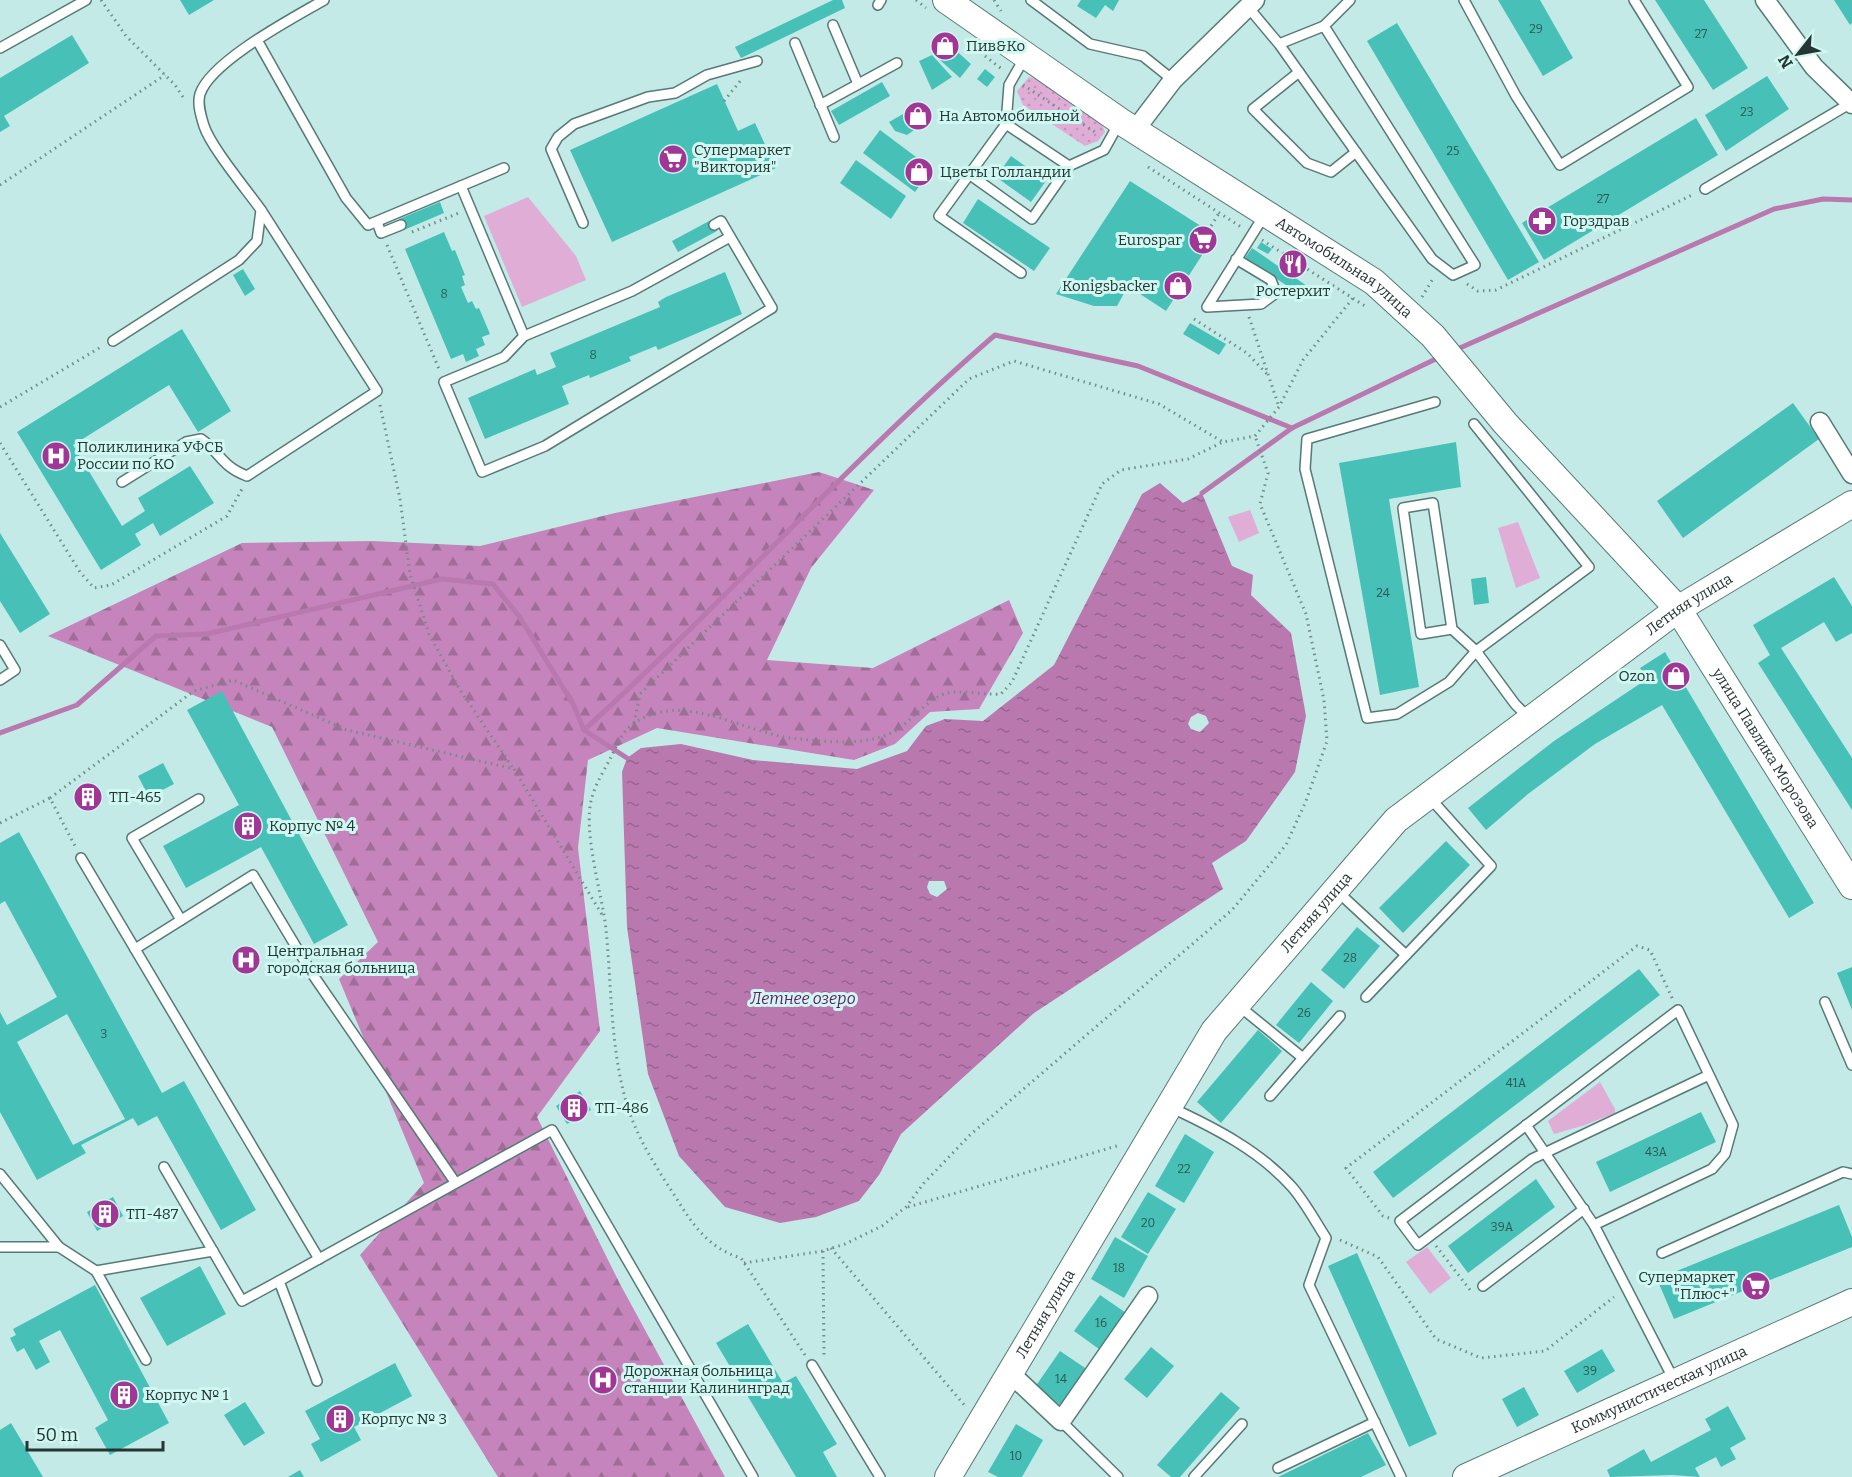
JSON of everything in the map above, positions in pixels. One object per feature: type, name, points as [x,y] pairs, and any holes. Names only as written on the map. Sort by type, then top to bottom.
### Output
[{"type":"street","name":"Автомобильная улица","points":[[946,0],[1127,126],[1374,282],[1411,314],[1446,351],[1505,423],[1678,609]]},
{"type":"street","points":[[1765,0],[1814,67],[1851,103]]},
{"type":"street","points":[[1127,126],[1251,4]]},
{"type":"street","points":[[1820,422],[1852,474]]},
{"type":"street","name":"Летняя улица","points":[[948,1477],[1214,1031],[1396,820],[1678,609],[1852,504]]},
{"type":"street","name":"улица Павлика Морозова","points":[[1678,609],[1852,886]]},
{"type":"street","points":[[1010,1373],[1061,1421],[1148,1296]]},
{"type":"street","name":"Коммунистическая улица","points":[[1466,1477],[1852,1302]]},
{"type":"lane","points":[[0,48],[86,0]]},
{"type":"lane","points":[[122,482],[186,442],[201,438],[211,446],[229,469],[247,476],[377,391],[261,210],[205,129],[199,109],[200,95],[211,77],[257,40],[324,0]]},
{"type":"lane","points":[[1031,0],[1090,44],[1143,56],[1173,80]]},
{"type":"lane","points":[[1278,44],[1324,26],[1350,0]]},
{"type":"lane","points":[[1464,0],[1516,96],[1560,165],[1688,87],[1634,0]]},
{"type":"lane","points":[[1251,4],[1432,259],[1453,275],[1475,266],[1324,26]]},
{"type":"lane","points":[[833,25],[858,84]]},
{"type":"lane","points":[[257,40],[346,198],[368,225],[504,168]]},
{"type":"lane","points":[[795,43],[834,137]]},
{"type":"lane","points":[[1021,273],[939,216],[1006,124],[1009,85],[1025,57]]},
{"type":"lane","points":[[583,223],[551,149],[558,137],[574,124],[648,97],[675,93],[706,75],[757,61]]},
{"type":"lane","points":[[820,105],[897,63]]},
{"type":"lane","points":[[1299,72],[1254,109],[1307,163],[1331,172],[1356,152]]},
{"type":"lane","points":[[1705,189],[1851,103]]},
{"type":"lane","points":[[1006,124],[1069,166]]},
{"type":"lane","points":[[969,174],[1032,219],[1069,166],[1104,150],[1127,126]]},
{"type":"lane","points":[[461,186],[524,336]]},
{"type":"lane","points":[[113,341],[239,260],[257,241],[261,210]]},
{"type":"lane","points":[[1236,259],[1271,280],[1276,293],[1261,304],[1207,307],[1236,259],[1265,214]]},
{"type":"lane","points":[[714,225],[721,221],[772,308],[545,446],[482,472],[444,382],[504,357],[524,336],[632,291],[730,237]]},
{"type":"lane","points":[[377,222],[381,233],[401,225]]},
{"type":"lane","points":[[1435,402],[1307,439],[1305,469],[1367,718],[1397,714],[1449,682],[1476,651],[1589,567],[1474,424]]},
{"type":"lane","points":[[1452,629],[1421,634],[1403,508],[1433,503],[1452,629],[1476,651],[1515,704],[1531,720]]},
{"type":"lane","points":[[0,645],[15,670],[0,680]]},
{"type":"lane","points":[[1366,997],[1491,866],[1428,796]]},
{"type":"lane","points":[[181,920],[132,838],[199,799]]},
{"type":"lane","points":[[81,858],[319,1259]]},
{"type":"lane","points":[[135,949],[254,875],[313,975],[454,1182]]},
{"type":"lane","points":[[1336,890],[1406,955]]},
{"type":"lane","points":[[1826,1002],[1852,1065]]},
{"type":"lane","points":[[1237,1005],[1303,1058]]},
{"type":"lane","points":[[1594,1225],[1712,1169],[1725,1154],[1733,1125],[1678,1010],[1400,1221],[1418,1245],[1532,1159],[1709,1075]]},
{"type":"lane","points":[[1270,1096],[1340,1016]]},
{"type":"lane","points":[[1170,1107],[1215,1128],[1252,1152],[1292,1188],[1326,1238],[1309,1285],[1401,1477]]},
{"type":"lane","points":[[1526,1125],[1594,1225],[1675,1382]]},
{"type":"lane","points":[[164,1167],[242,1301],[454,1182],[552,1130],[753,1477]]},
{"type":"lane","points":[[1662,1253],[1843,1172],[1852,1174]]},
{"type":"lane","points":[[0,1174],[59,1247],[96,1271],[146,1360]]},
{"type":"lane","points":[[1483,1286],[1584,1209]]},
{"type":"lane","points":[[0,1247],[59,1247]]},
{"type":"lane","points":[[96,1271],[213,1251]]},
{"type":"lane","points":[[279,1281],[317,1381]]},
{"type":"lane","points":[[812,1365],[880,1477]]},
{"type":"lane","points":[[1061,1421],[1118,1477]]},
{"type":"lane","points":[[1278,1468],[1375,1422]]},
{"type":"lane","points":[[1194,1477],[1242,1424]]},
{"type":"path","points":[[102,0],[126,36],[175,85],[205,129]]},
{"type":"path","points":[[0,184],[165,75]]},
{"type":"path","points":[[1453,275],[1478,291],[1496,290],[1536,272],[1615,230],[1705,189]]},
{"type":"path","points":[[407,234],[470,208]]},
{"type":"path","points":[[1208,231],[1219,213]]},
{"type":"path","points":[[396,239],[386,243],[444,382]]},
{"type":"path","points":[[1411,314],[1441,266]]},
{"type":"path","points":[[823,1251],[824,1359],[812,1365],[741,1258],[728,1254],[698,1232],[670,1189],[632,1119],[623,1086],[605,920],[591,835],[591,798],[624,733],[634,723],[665,711],[694,711],[795,739],[848,742],[874,739],[898,729],[920,709],[948,693],[1001,694],[1012,682],[1102,484],[1121,470],[1188,459],[1223,442],[1255,436],[1278,407],[1303,360],[1353,298]]},
{"type":"path","points":[[1244,305],[1278,407]]},
{"type":"path","points":[[1194,319],[1247,352],[1268,375]]},
{"type":"path","points":[[0,407],[86,354],[113,341]]},
{"type":"path","points":[[634,723],[639,694],[969,379],[1014,361],[1159,404],[1223,442]]},
{"type":"path","points":[[377,391],[400,499],[410,574],[429,634],[460,690],[514,769],[605,920]]},
{"type":"path","points":[[744,1263],[823,1251],[882,1226],[906,1207],[924,1183],[970,1135],[1232,910],[1286,845],[1306,801],[1327,741],[1324,700],[1306,614],[1260,504],[1268,473],[1255,436]]},
{"type":"path","points":[[0,443],[80,572],[94,588],[111,585],[227,516],[239,498],[247,476]]},
{"type":"path","points":[[0,823],[50,798],[194,690],[233,680],[347,730],[514,769]]},
{"type":"path","points":[[50,798],[81,858]]},
{"type":"path","points":[[1400,1221],[1383,1216],[1346,1168],[1637,946],[1650,950],[1678,1010]]},
{"type":"path","points":[[906,1207],[1152,1137]]},
{"type":"path","points":[[1322,1232],[1378,1257],[1436,1339],[1481,1358],[1545,1351],[1614,1297]]},
{"type":"path","points":[[1429,1237],[1472,1294],[1483,1286]]},
{"type":"path","points":[[831,1248],[980,1424]]},
{"type":"shaded area","points":[[1029,77],[1037,79],[1100,119],[1105,132],[1098,141],[1085,146],[1023,105],[1017,91]]},
{"type":"shaded area","points":[[528,197],[576,256],[586,280],[522,307],[484,216]]},
{"type":"shaded area","points":[[1250,510],[1259,533],[1239,542],[1228,517]]},
{"type":"shaded area","points":[[1518,522],[1540,578],[1516,588],[1498,528]]},
{"type":"shaded area","points":[[1600,1082],[1615,1113],[1554,1134],[1548,1121]]},
{"type":"shaded area","points":[[1427,1247],[1451,1278],[1430,1294],[1406,1262]]},
{"type":"green space","points":[[819,472],[874,490],[811,568],[767,660],[873,668],[1009,600],[1023,633],[979,709],[930,712],[895,744],[854,760],[657,728],[588,760],[578,848],[600,1031],[537,1117],[620,1284],[725,1477],[498,1477],[360,1255],[424,1183],[339,979],[378,942],[272,727],[48,636],[242,543],[372,541],[480,546],[615,513]]},
{"type":"water","name":"Летнее озеро","points":[[1160,483],[1183,503],[1202,493],[1232,566],[1253,575],[1251,595],[1291,633],[1306,716],[1295,772],[1246,841],[1212,863],[1223,889],[1034,1013],[901,1134],[879,1175],[859,1201],[816,1217],[780,1223],[725,1207],[679,1156],[648,1074],[627,927],[622,772],[627,758],[641,748],[681,744],[753,760],[857,769],[907,751],[926,726],[945,719],[983,721],[1054,665],[1142,494]],"holes":[[[1198,713],[1206,716],[1209,723],[1200,732],[1191,729],[1188,724],[1191,717]],[[929,881],[944,881],[947,889],[937,897],[930,894],[927,887]]]},
{"type":"building","points":[[180,0],[214,0],[189,15]]},
{"type":"building","points":[[833,0],[842,0],[845,8],[741,58],[735,47]]},
{"type":"building","points":[[1081,0],[1119,0],[1113,11],[1105,5],[1096,18],[1077,6]]},
{"type":"building","points":[[1498,0],[1540,0],[1573,58],[1543,76]]},
{"type":"building","points":[[1655,0],[1704,0],[1748,68],[1713,90]]},
{"type":"building","points":[[1834,0],[1852,0],[1852,23],[1850,25]]},
{"type":"building","points":[[1397,23],[1539,262],[1508,280],[1367,41]]},
{"type":"building","points":[[72,35],[89,63],[4,116],[10,126],[0,132],[0,78]]},
{"type":"building","points":[[943,39],[971,64],[960,78],[931,52]]},
{"type":"building","points":[[932,55],[952,77],[932,90],[919,61]]},
{"type":"building","points":[[985,69],[995,77],[987,87],[977,79]]},
{"type":"building","points":[[1767,76],[1789,109],[1726,151],[1705,115]]},
{"type":"building","points":[[882,82],[890,96],[839,125],[831,111]]},
{"type":"building","name":"Супермаркет \"Виктория\"","points":[[717,84],[738,131],[755,123],[776,168],[612,242],[570,150]]},
{"type":"building","points":[[924,102],[933,117],[907,135],[895,131],[889,122]]},
{"type":"building","points":[[1696,118],[1718,155],[1544,260],[1522,223]]},
{"type":"building","points":[[880,130],[932,169],[915,192],[863,153]]},
{"type":"building","points":[[1011,156],[1046,181],[1031,202],[996,177]]},
{"type":"building","points":[[856,160],[906,196],[891,219],[840,183]]},
{"type":"building","points":[[1130,181],[1215,235],[1166,311],[1128,286],[1117,306],[1094,306],[1056,294]]},
{"type":"building","points":[[978,199],[1050,248],[1034,271],[963,223]]},
{"type":"building","points":[[440,202],[444,213],[404,230],[399,219]]},
{"type":"building","points":[[711,220],[717,231],[678,252],[672,241]]},
{"type":"building","points":[[444,232],[452,251],[455,250],[465,275],[462,276],[465,285],[461,287],[468,303],[472,301],[476,309],[479,308],[490,334],[482,337],[485,345],[476,349],[479,356],[466,362],[463,354],[451,359],[405,249]]},
{"type":"building","points":[[1261,242],[1272,249],[1268,254],[1257,248]]},
{"type":"building","points":[[1252,248],[1310,288],[1304,297],[1245,258]]},
{"type":"building","points":[[1291,261],[1301,267],[1297,272],[1288,265]]},
{"type":"building","points":[[243,269],[255,289],[245,296],[233,275]]},
{"type":"building","points":[[725,272],[742,314],[658,350],[656,346],[629,357],[631,361],[590,378],[589,375],[562,386],[569,404],[485,439],[468,398],[535,369],[537,375],[556,367],[550,353],[660,307],[658,302],[666,297]]},
{"type":"building","points":[[1190,323],[1226,344],[1219,355],[1183,334]]},
{"type":"building","name":"Поликлиника УФСБ России по КО","points":[[182,329],[231,411],[198,432],[169,385],[73,445],[122,526],[145,511],[138,498],[190,466],[214,503],[160,536],[153,523],[135,534],[141,545],[101,570],[17,432]]},
{"type":"building","points":[[1793,403],[1819,439],[1683,538],[1657,501]]},
{"type":"building","points":[[1456,442],[1461,487],[1389,499],[1419,687],[1380,695],[1339,463]]},
{"type":"building","points":[[0,533],[50,614],[20,633],[0,601]]},
{"type":"building","points":[[1486,577],[1489,603],[1474,605],[1471,579]]},
{"type":"building","points":[[1834,577],[1852,606],[1852,633],[1836,642],[1824,622],[1781,648],[1852,758],[1852,810],[1758,663],[1770,655],[1753,625]]},
{"type":"building","points":[[1665,652],[1814,903],[1789,918],[1662,705],[1595,744],[1528,794],[1486,830],[1468,808],[1554,741],[1647,679],[1640,668]]},
{"type":"building","name":"Корпус № 4","points":[[222,691],[348,925],[314,944],[261,847],[186,888],[163,846],[239,805],[187,710]]},
{"type":"building","points":[[163,763],[174,784],[149,797],[138,776]]},
{"type":"building","name":"ТП-465","points":[[93,782],[103,800],[83,811],[74,793]]},
{"type":"building","points":[[19,832],[162,1093],[184,1081],[256,1210],[221,1230],[157,1116],[138,1126],[133,1118],[81,1145],[86,1153],[37,1180],[0,1112],[0,1012],[7,1025],[57,997],[5,901],[0,904],[0,843]],"holes":[[[67,1014],[125,1119],[73,1145],[17,1042]]]},
{"type":"building","points":[[1446,841],[1470,865],[1403,933],[1379,908]]},
{"type":"building","points":[[1357,927],[1380,946],[1344,989],[1321,970]]},
{"type":"building","points":[[1852,967],[1852,1010],[1837,973]]},
{"type":"building","points":[[1639,969],[1660,995],[1393,1198],[1373,1172]]},
{"type":"building","points":[[1311,982],[1333,1001],[1299,1043],[1276,1025]]},
{"type":"building","points":[[1258,1030],[1282,1051],[1221,1123],[1197,1102]]},
{"type":"building","name":"ТП-486","points":[[580,1091],[591,1110],[567,1124],[556,1106]]},
{"type":"building","points":[[1701,1112],[1716,1142],[1610,1192],[1596,1162]]},
{"type":"building","points":[[1185,1134],[1214,1152],[1184,1203],[1155,1186]]},
{"type":"building","points":[[1536,1179],[1555,1207],[1468,1273],[1448,1246]]},
{"type":"building","points":[[1148,1192],[1176,1209],[1148,1254],[1121,1237]]},
{"type":"building","name":"ТП-487","points":[[113,1197],[123,1216],[97,1231],[87,1212]]},
{"type":"building","points":[[1839,1205],[1852,1237],[1852,1247],[1674,1319],[1657,1279]]},
{"type":"building","points":[[1115,1237],[1148,1256],[1124,1298],[1091,1279]]},
{"type":"building","points":[[1357,1253],[1437,1434],[1409,1447],[1328,1266]]},
{"type":"building","points":[[200,1266],[226,1314],[167,1346],[140,1298]]},
{"type":"building","name":"Корпус № 1","points":[[95,1285],[169,1423],[110,1455],[95,1428],[108,1420],[60,1330],[39,1341],[50,1362],[36,1370],[24,1348],[17,1352],[10,1338],[16,1335],[13,1329]]},
{"type":"building","points":[[1100,1295],[1129,1315],[1103,1352],[1074,1331]]},
{"type":"building","points":[[748,1324],[783,1383],[796,1376],[837,1444],[823,1452],[837,1477],[796,1477],[716,1343]]},
{"type":"building","points":[[1151,1347],[1174,1366],[1147,1398],[1124,1379]]},
{"type":"building","points":[[1602,1349],[1615,1371],[1577,1393],[1564,1371]]},
{"type":"building","points":[[1060,1351],[1088,1370],[1063,1407],[1035,1387]]},
{"type":"building","name":"Корпус № 3","points":[[395,1363],[412,1396],[354,1427],[361,1440],[321,1462],[311,1444],[320,1439],[305,1411]]},
{"type":"building","points":[[1524,1387],[1539,1415],[1517,1427],[1502,1399]]},
{"type":"building","points":[[1221,1392],[1240,1408],[1180,1477],[1171,1477],[1157,1465]]},
{"type":"building","points":[[245,1402],[265,1433],[244,1446],[224,1415]]},
{"type":"building","points":[[1728,1406],[1746,1439],[1730,1448],[1736,1459],[1721,1467],[1716,1457],[1695,1468],[1700,1477],[1672,1475],[1610,1477],[1607,1470],[1644,1449],[1651,1462],[1711,1430],[1705,1419]]},
{"type":"building","points":[[11,1423],[43,1477],[0,1477],[0,1430]]},
{"type":"building","points":[[1016,1424],[1043,1440],[1022,1477],[998,1477],[988,1472]]},
{"type":"building","points":[[1368,1433],[1386,1465],[1361,1477],[1278,1477]]},
{"type":"building","points":[[300,1470],[304,1477],[288,1477]]},
{"type":"waterway","points":[[1453,351],[1774,209],[1823,199],[1852,200]]},
{"type":"waterway","points":[[584,730],[687,632],[890,431],[995,335],[1138,366],[1292,428]]},
{"type":"waterway","points":[[1202,493],[1292,428],[1442,356]]},
{"type":"waterway","points":[[0,733],[77,705],[156,636],[207,634],[442,579],[493,584],[519,616],[573,704],[584,730],[627,758]]},
{"type":"place","name":"Пив&Ко","points":[[945,46]]},
{"type":"place","name":"На Автомобильной","points":[[918,116]]},
{"type":"place","name":"Супермаркет \"Виктория\"","points":[[673,159]]},
{"type":"place","name":"Цветы Голландии","points":[[919,172]]},
{"type":"place","name":"Горздрав","points":[[1542,221]]},
{"type":"place","name":"Eurospar","points":[[1203,240]]},
{"type":"place","name":"Ростерхит","points":[[1293,264]]},
{"type":"place","name":"Konigsbacker","points":[[1178,286]]},
{"type":"place","name":"Поликлиника УФСБ России по КО","points":[[56,456]]},
{"type":"place","name":"Ozon","points":[[1676,676]]},
{"type":"place","name":"ТП-465","points":[[88,797]]},
{"type":"place","name":"Корпус № 4","points":[[248,826]]},
{"type":"place","name":"Центральная городская больница","points":[[246,960]]},
{"type":"place","name":"ТП-486","points":[[574,1108]]},
{"type":"place","name":"ТП-487","points":[[105,1214]]},
{"type":"place","name":"Супермаркет \"Плюс+\"","points":[[1756,1286]]},
{"type":"place","name":"Дорожная больница станции Калининград","points":[[603,1380]]},
{"type":"place","name":"Корпус № 1","points":[[124,1395]]},
{"type":"place","name":"Корпус № 3","points":[[340,1419]]}]
